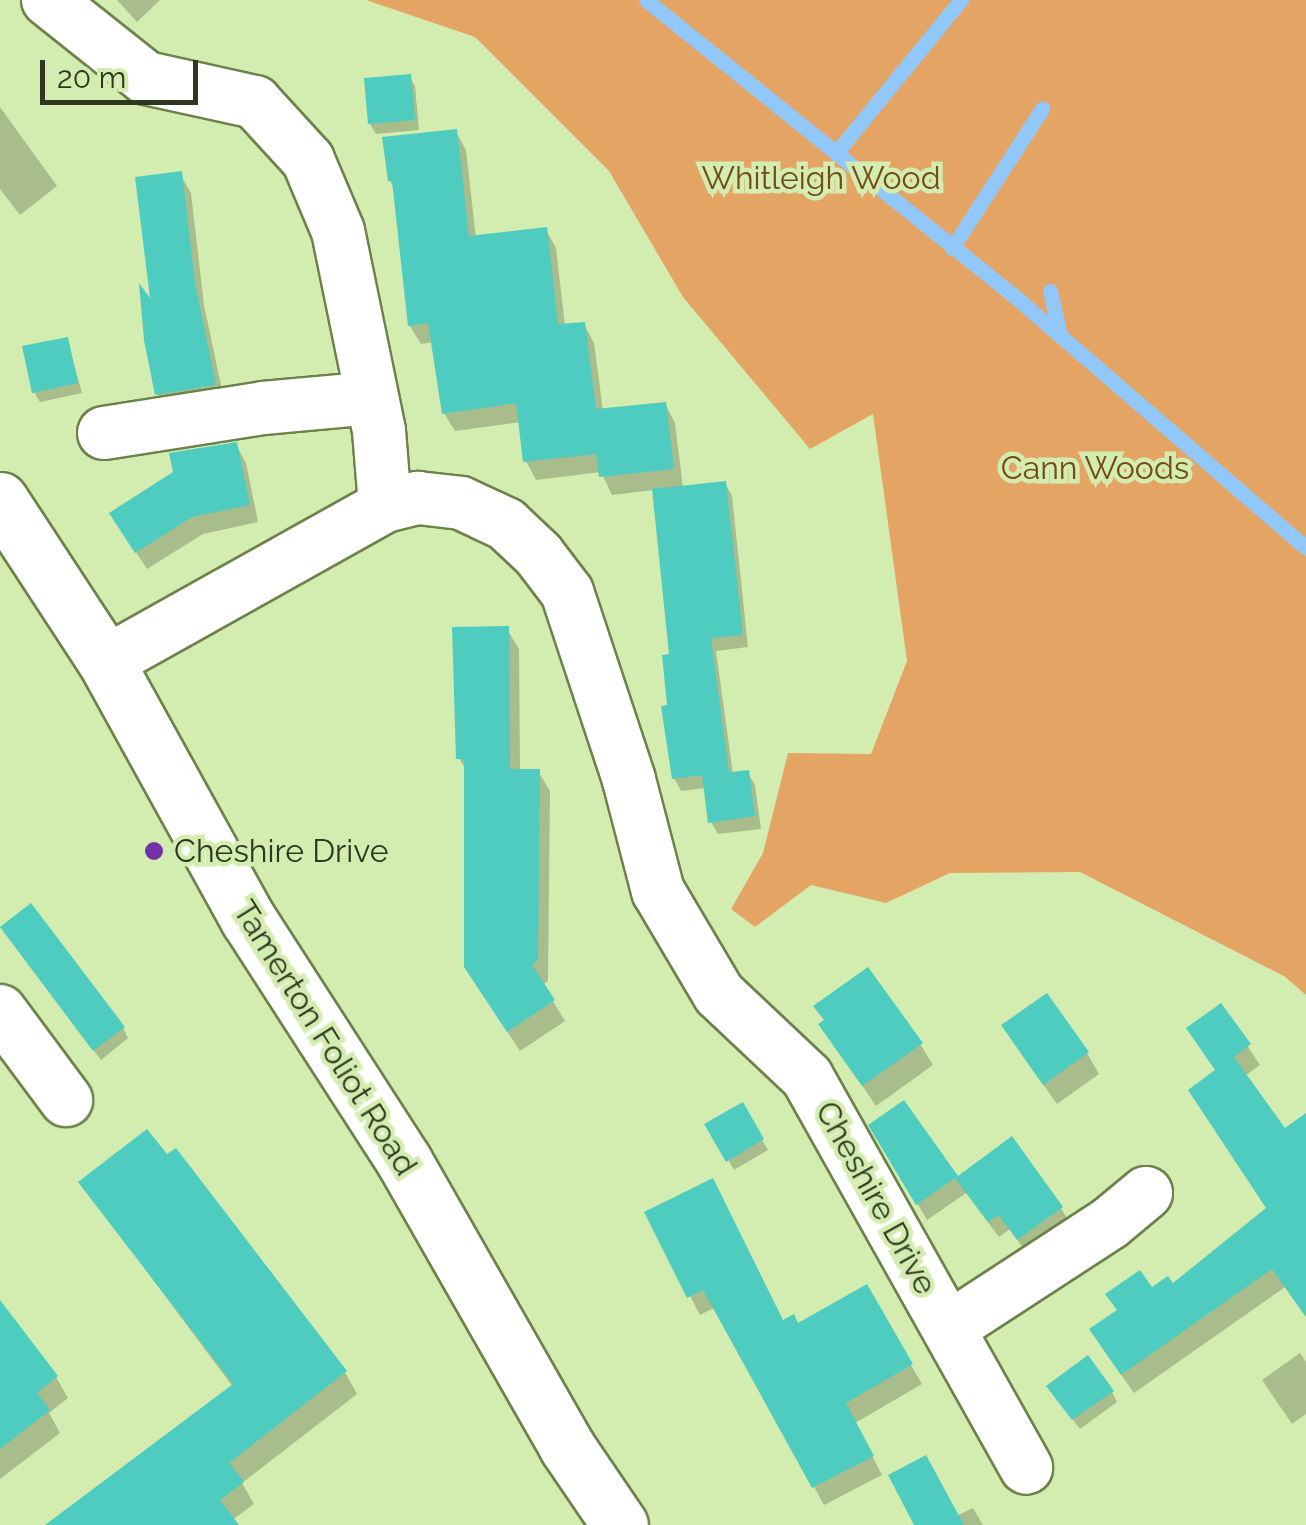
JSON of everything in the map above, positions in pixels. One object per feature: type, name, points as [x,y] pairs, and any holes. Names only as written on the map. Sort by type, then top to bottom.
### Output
[{"type":"main road","name":"Tamerton Foliot Road","points":[[0,500],[106,662],[238,902],[404,1162],[567,1447],[620,1525]]},
{"type":"street","points":[[48,0],[146,78],[255,102],[308,160],[338,231],[372,398],[385,506]]},
{"type":"street","points":[[104,433],[263,408],[372,398]]},
{"type":"street","name":"Cheshire Drive","points":[[106,662],[385,506],[418,498],[461,503],[506,524],[538,554],[567,592],[630,780],[658,891],[720,994],[807,1077],[1026,1468]]},
{"type":"street","points":[[0,1011],[66,1100]]},
{"type":"street","name":"Cheshire Drive","points":[[949,1328],[1110,1224],[1146,1193]]},
{"type":"green space","name":"Cann Woods","points":[[366,0],[1306,0],[1306,995],[1284,976],[1080,872],[950,873],[886,903],[811,885],[755,927],[731,909],[763,853],[788,753],[871,754],[907,661],[873,414],[810,449],[683,297],[609,171],[475,37]]},
{"type":"building","points":[[411,74],[415,120],[368,124],[364,78]]},
{"type":"building","points":[[457,129],[469,236],[547,227],[558,324],[585,322],[596,409],[666,402],[674,469],[599,477],[596,454],[523,462],[516,403],[442,414],[428,323],[408,326],[392,181],[388,181],[382,137]]},
{"type":"building","points":[[182,171],[195,283],[216,385],[155,395],[144,340],[139,283],[150,298],[135,177]]},
{"type":"building","points":[[68,337],[78,383],[32,393],[22,346]]},
{"type":"building","points":[[237,442],[250,505],[192,517],[135,553],[109,513],[173,472],[169,453]]},
{"type":"building","points":[[726,481],[743,635],[711,638],[729,772],[723,773],[749,770],[755,816],[708,823],[702,775],[672,779],[661,706],[667,705],[662,655],[669,654],[652,489]]},
{"type":"building","points":[[509,626],[510,769],[540,769],[538,960],[532,965],[555,1000],[507,1032],[464,967],[464,759],[456,759],[452,627]]},
{"type":"building","points":[[31,903],[125,1027],[93,1051],[0,927]]},
{"type":"building","points":[[868,967],[923,1043],[862,1086],[818,1024],[824,1020],[813,1006]]},
{"type":"building","points":[[1047,993],[1089,1052],[1043,1085],[1001,1025]]},
{"type":"building","points":[[1221,1003],[1251,1044],[1234,1057],[1285,1128],[1306,1113],[1306,1317],[1272,1269],[1121,1375],[1089,1329],[1117,1310],[1105,1294],[1140,1270],[1152,1287],[1168,1276],[1173,1283],[1266,1208],[1188,1090],[1215,1070],[1186,1028]]},
{"type":"building","points":[[904,1100],[958,1176],[1012,1136],[1063,1207],[1017,1240],[999,1215],[988,1222],[955,1178],[916,1205],[868,1125]]},
{"type":"building","points":[[743,1102],[764,1139],[726,1162],[704,1124]]},
{"type":"building","points":[[147,1129],[167,1154],[176,1148],[347,1371],[229,1463],[244,1482],[220,1500],[239,1525],[45,1525],[233,1384],[78,1182]]},
{"type":"building","points":[[713,1178],[783,1320],[794,1314],[798,1323],[867,1284],[913,1364],[846,1403],[874,1456],[812,1488],[703,1290],[687,1298],[644,1212]]},
{"type":"building","points":[[0,1300],[58,1376],[37,1393],[50,1410],[0,1449]]},
{"type":"building","points":[[1088,1355],[1114,1391],[1072,1420],[1046,1386]]},
{"type":"building","points":[[926,1455],[964,1525],[914,1525],[888,1475]]},
{"type":"waterway","points":[[646,0],[1013,295],[1306,548]]},
{"type":"waterway","points":[[836,153],[961,0]]},
{"type":"waterway","points":[[952,248],[1042,109]]},
{"type":"waterway","points":[[1050,291],[1060,335]]},
{"type":"place","name":"Cheshire Drive","points":[[154,851]]},
{"type":"park label","name":"Whitleigh Wood","points":[[821,178]]}]
